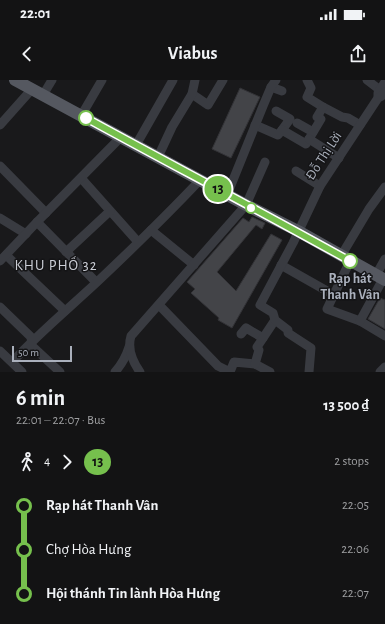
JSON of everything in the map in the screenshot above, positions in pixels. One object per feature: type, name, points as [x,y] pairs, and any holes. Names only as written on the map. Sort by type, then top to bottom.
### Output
[{"type":"main road","points":[[15,80],[246,205],[298,231],[381,278]]},
{"type":"street","points":[[43,95],[52,80]]},
{"type":"street","points":[[81,116],[102,80]]},
{"type":"street","points":[[136,145],[173,80]]},
{"type":"street","points":[[158,157],[172,127],[192,94],[195,80]]},
{"type":"street","points":[[192,94],[208,105],[223,80]]},
{"type":"street","points":[[367,80],[382,90]]},
{"type":"street","points":[[308,81],[311,88],[307,97],[323,107],[360,125]]},
{"type":"street","points":[[227,194],[272,83],[282,91]]},
{"type":"street","points":[[0,125],[32,89]]},
{"type":"street","name":"Đỗ Thị Lời","points":[[275,320],[273,313],[260,306],[293,243],[320,186],[382,90]]},
{"type":"street","points":[[282,130],[306,144],[321,119],[317,117],[323,107]]},
{"type":"street","points":[[255,124],[278,135],[290,119],[276,111]]},
{"type":"street","points":[[296,123],[338,158]]},
{"type":"street","points":[[65,311],[3,258],[121,137]]},
{"type":"street","points":[[115,372],[127,356],[131,336],[246,205],[265,162]]},
{"type":"street","points":[[0,166],[46,213]]},
{"type":"street","points":[[296,171],[320,186]]},
{"type":"street","points":[[81,178],[138,242]]},
{"type":"street","points":[[12,362],[32,341],[151,230],[200,180]]},
{"type":"street","points":[[385,187],[369,209],[345,258],[334,295],[327,308],[360,321],[385,336]]},
{"type":"street","points":[[66,252],[110,210]]},
{"type":"street","points":[[0,218],[26,234]]},
{"type":"street","points":[[37,222],[96,282]]},
{"type":"street","points":[[151,230],[194,265]]},
{"type":"street","points":[[360,321],[381,278],[385,259]]},
{"type":"street","points":[[281,265],[334,295]]},
{"type":"street","points":[[159,305],[216,369],[230,372],[234,362],[270,372]]},
{"type":"street","points":[[0,307],[31,337],[32,346],[60,372]]},
{"type":"street","points":[[258,368],[259,350],[257,347],[275,320],[288,330],[288,333],[311,348],[309,372]]},
{"type":"street","points":[[241,334],[246,328],[263,338]]},
{"type":"street","points":[[129,347],[133,360],[140,372]]},
{"type":"street","points":[[0,351],[22,372]]},
{"type":"street","points":[[380,372],[385,367]]},
{"type":"building","points":[[240,88],[260,97],[231,158],[212,149]]},
{"type":"building","points":[[252,217],[265,223],[262,229],[256,225],[217,272],[236,291],[271,234],[282,240],[232,328],[218,320],[219,318],[191,293],[195,289],[187,282],[243,218],[249,222]]},
{"type":"building","points":[[380,298],[385,300],[385,329],[368,319]]},
{"type":"bus line","name":"13","points":[[86,118],[246,205],[298,231],[350,261]]},
{"type":"place","name":"Rạp hát Thanh Vân","points":[[350,261]]},
{"type":"district","name":"KHU PHỐ 32","points":[[56,265]]}]
